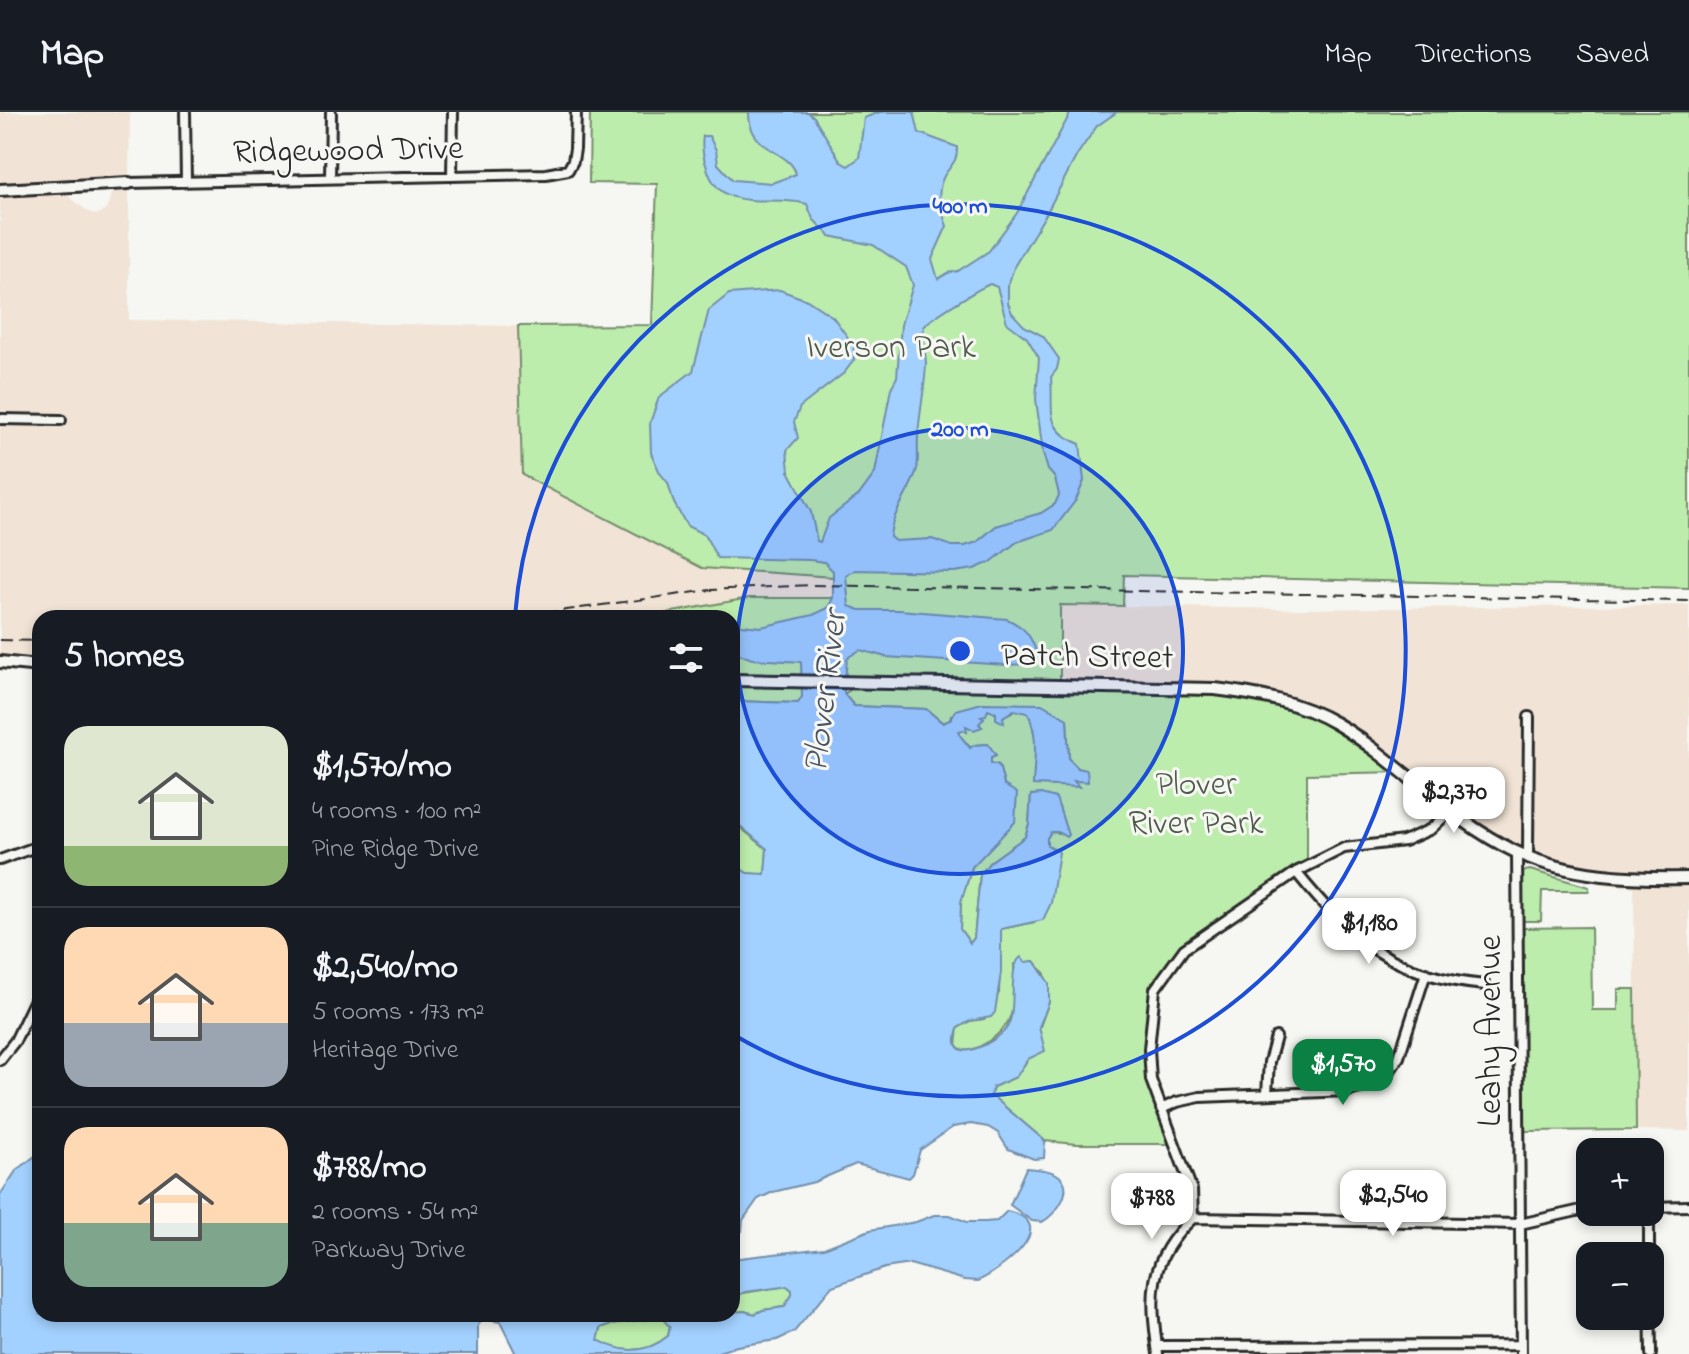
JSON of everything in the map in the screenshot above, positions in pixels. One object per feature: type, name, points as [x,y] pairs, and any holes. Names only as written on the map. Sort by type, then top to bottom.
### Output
[{"type":"street","points":[[185,112],[186,182]]},
{"type":"street","points":[[330,178],[331,112]]},
{"type":"street","points":[[452,176],[453,112]]},
{"type":"street","name":"Ridgewood Drive","points":[[129,183],[546,174],[568,170],[573,161],[576,112]]},
{"type":"street","points":[[0,190],[129,183]]},
{"type":"street","points":[[0,419],[61,420]]},
{"type":"street","points":[[0,662],[32,665]]},
{"type":"street","name":"Patch Street","points":[[740,680],[1215,689],[1248,693],[1279,700],[1335,723],[1476,830],[1523,854],[1560,867],[1598,875],[1689,878]]},
{"type":"street","name":"Leahy Avenue","points":[[1521,1350],[1523,854],[1529,717]]},
{"type":"street","points":[[1193,1218],[1192,1190],[1151,1080],[1155,989],[1184,949],[1296,872],[1344,848],[1404,841],[1431,829],[1450,811]]},
{"type":"street","points":[[0,860],[32,849]]},
{"type":"street","points":[[1296,872],[1329,913],[1379,953],[1426,973],[1466,984],[1485,985]]},
{"type":"street","points":[[1161,1109],[1200,1097],[1348,1091],[1380,1081],[1399,1057],[1426,973]]},
{"type":"street","points":[[0,1060],[15,1041],[32,1006]]},
{"type":"street","points":[[1267,1093],[1269,1062],[1276,1037]]},
{"type":"street","points":[[1664,1208],[1689,1206]]},
{"type":"street","points":[[1521,1350],[1158,1350],[1153,1292],[1159,1260],[1172,1237],[1193,1218],[1520,1224],[1576,1211]]},
{"type":"street","points":[[1651,1330],[1651,1354]]},
{"type":"shaded area","points":[[0,112],[130,112],[129,180],[0,186]]},
{"type":"shaded area","points":[[129,188],[129,320],[518,326],[522,475],[833,577],[833,598],[749,598],[684,610],[32,610],[32,665],[0,662],[0,195],[62,192],[96,215],[106,210],[113,191]]},
{"type":"shaded area","points":[[1059,605],[1295,609],[1689,605],[1689,1131],[1636,1130],[1634,887],[1600,884],[1542,865],[1517,852],[1402,772],[1060,685]]},
{"type":"green space","points":[[590,112],[1689,112],[1689,588],[1124,575],[1123,606],[1060,605],[1060,685],[1215,689],[1308,710],[1402,772],[1307,774],[1307,865],[1184,949],[1155,989],[1150,1065],[1175,1144],[1045,1141],[991,1095],[993,1087],[1016,1077],[1028,1059],[1049,1002],[1045,974],[1034,961],[1014,964],[1014,1003],[1001,1031],[972,1050],[956,1045],[958,1028],[970,1021],[984,1019],[999,993],[1001,929],[1036,922],[1047,838],[1051,832],[1067,834],[1059,807],[1031,795],[1025,837],[990,862],[980,875],[974,938],[970,943],[960,929],[961,902],[1004,785],[999,765],[991,764],[991,757],[995,755],[988,744],[971,748],[958,734],[965,726],[981,726],[981,716],[988,709],[1002,717],[1015,710],[1028,713],[1036,741],[1034,771],[1045,784],[1077,786],[1074,783],[1078,780],[1078,768],[1069,759],[1067,719],[982,703],[951,715],[950,720],[943,723],[926,709],[854,706],[844,694],[856,686],[802,685],[802,697],[798,703],[740,701],[740,610],[684,610],[749,598],[833,598],[833,577],[702,568],[522,475],[518,326],[652,325],[657,184],[589,183]]},
{"type":"green space","points":[[740,827],[767,849],[765,875],[747,873],[740,868]]},
{"type":"green space","points":[[1530,870],[1589,887],[1589,891],[1542,891],[1541,921],[1521,921],[1521,875]]},
{"type":"green space","points":[[1591,927],[1592,1010],[1618,1010],[1618,989],[1635,989],[1636,1130],[1523,1131],[1521,928]]},
{"type":"green space","points":[[787,1286],[792,1290],[784,1307],[755,1314],[740,1311],[740,1294]]},
{"type":"green space","points":[[666,1322],[670,1327],[668,1336],[660,1342],[643,1349],[625,1350],[598,1340],[601,1328],[611,1324]]},
{"type":"water","name":"Plover River","points":[[749,112],[808,112],[841,162],[848,166],[859,158],[864,118],[880,112],[914,112],[919,133],[957,147],[955,160],[944,176],[939,195],[947,226],[932,259],[938,279],[958,271],[989,251],[1017,213],[1071,112],[1117,112],[1097,126],[1077,155],[1015,265],[1008,285],[1008,303],[1012,313],[1024,326],[1043,336],[1059,359],[1051,377],[1053,418],[1060,432],[1080,444],[1084,481],[1076,500],[1053,530],[1017,542],[991,562],[974,569],[954,572],[855,570],[846,576],[849,606],[860,610],[1007,619],[1026,632],[1036,651],[1026,664],[1006,665],[886,657],[860,650],[847,658],[844,694],[854,706],[926,709],[943,723],[950,720],[956,710],[982,703],[1042,704],[1067,719],[1069,759],[1078,768],[1087,770],[1088,782],[1074,781],[1079,787],[1033,785],[1035,739],[1028,713],[1014,710],[1003,717],[1004,723],[996,719],[996,713],[988,710],[986,715],[981,716],[984,718],[979,724],[982,727],[974,730],[966,726],[967,732],[959,731],[970,748],[988,744],[996,755],[991,757],[991,763],[999,765],[1004,785],[1017,793],[1015,822],[972,867],[961,902],[960,929],[970,943],[974,938],[980,875],[990,862],[1025,837],[1031,795],[1056,798],[1068,835],[1051,832],[1047,838],[1047,845],[1059,852],[1051,903],[1043,920],[1001,929],[1001,973],[995,1012],[991,1017],[970,1021],[958,1028],[956,1040],[958,1048],[973,1050],[992,1041],[1006,1029],[1012,1012],[1014,970],[1021,957],[1025,962],[1034,961],[1049,983],[1049,1002],[1039,1027],[1045,1051],[1028,1059],[1016,1077],[993,1087],[991,1095],[1045,1141],[1044,1158],[1034,1159],[1008,1149],[998,1133],[988,1127],[971,1124],[953,1127],[920,1150],[909,1178],[856,1164],[814,1182],[758,1199],[743,1220],[740,1234],[740,868],[747,873],[765,874],[767,849],[740,826],[740,701],[798,703],[802,697],[801,662],[752,659],[740,654],[740,625],[761,627],[813,615],[828,608],[833,598],[833,571],[824,562],[810,560],[717,558],[705,535],[687,526],[674,503],[668,483],[651,453],[650,423],[659,397],[693,371],[709,310],[729,294],[780,290],[807,300],[833,317],[854,346],[854,360],[844,373],[800,407],[794,422],[798,438],[787,450],[789,471],[811,512],[817,541],[820,542],[829,518],[859,495],[875,473],[891,388],[897,377],[901,325],[913,285],[906,267],[873,245],[830,236],[813,219],[807,204],[748,200],[723,192],[714,183],[707,168],[703,136],[709,136],[718,164],[733,180],[772,183],[796,174],[786,160],[755,135]],"holes":[[[990,284],[997,287],[1007,323],[1027,338],[1039,358],[1036,399],[1043,453],[1059,495],[1055,504],[1041,513],[996,526],[977,542],[965,546],[952,546],[932,539],[895,541],[890,537],[891,528],[918,465],[926,364],[924,327],[943,311]]]},
{"type":"water","points":[[32,1158],[32,1322],[480,1322],[478,1354],[0,1354],[0,1195],[16,1171]]},
{"type":"water","points":[[1026,1168],[1055,1173],[1063,1180],[1065,1193],[1062,1200],[1042,1222],[1032,1221],[1010,1205]]},
{"type":"water","points":[[1007,1211],[1023,1217],[1030,1226],[1029,1236],[1022,1247],[978,1281],[910,1264],[885,1268],[832,1286],[794,1332],[777,1340],[737,1346],[712,1354],[516,1354],[500,1322],[626,1322],[601,1328],[598,1340],[616,1348],[634,1350],[651,1346],[668,1336],[670,1327],[666,1322],[740,1322],[740,1311],[755,1314],[784,1307],[792,1295],[792,1290],[787,1286],[740,1294],[740,1258],[824,1248],[870,1230],[916,1222],[934,1215],[950,1215],[967,1222],[985,1222],[997,1221]]},
{"type":"railway","points":[[566,610],[710,590],[812,585],[1689,601]]},
{"type":"railway","points":[[0,640],[32,641]]},
{"type":"park label","name":"Iverson Park","points":[[891,349]]},
{"type":"park label","name":"Plover River Park","points":[[1196,806]]}]
